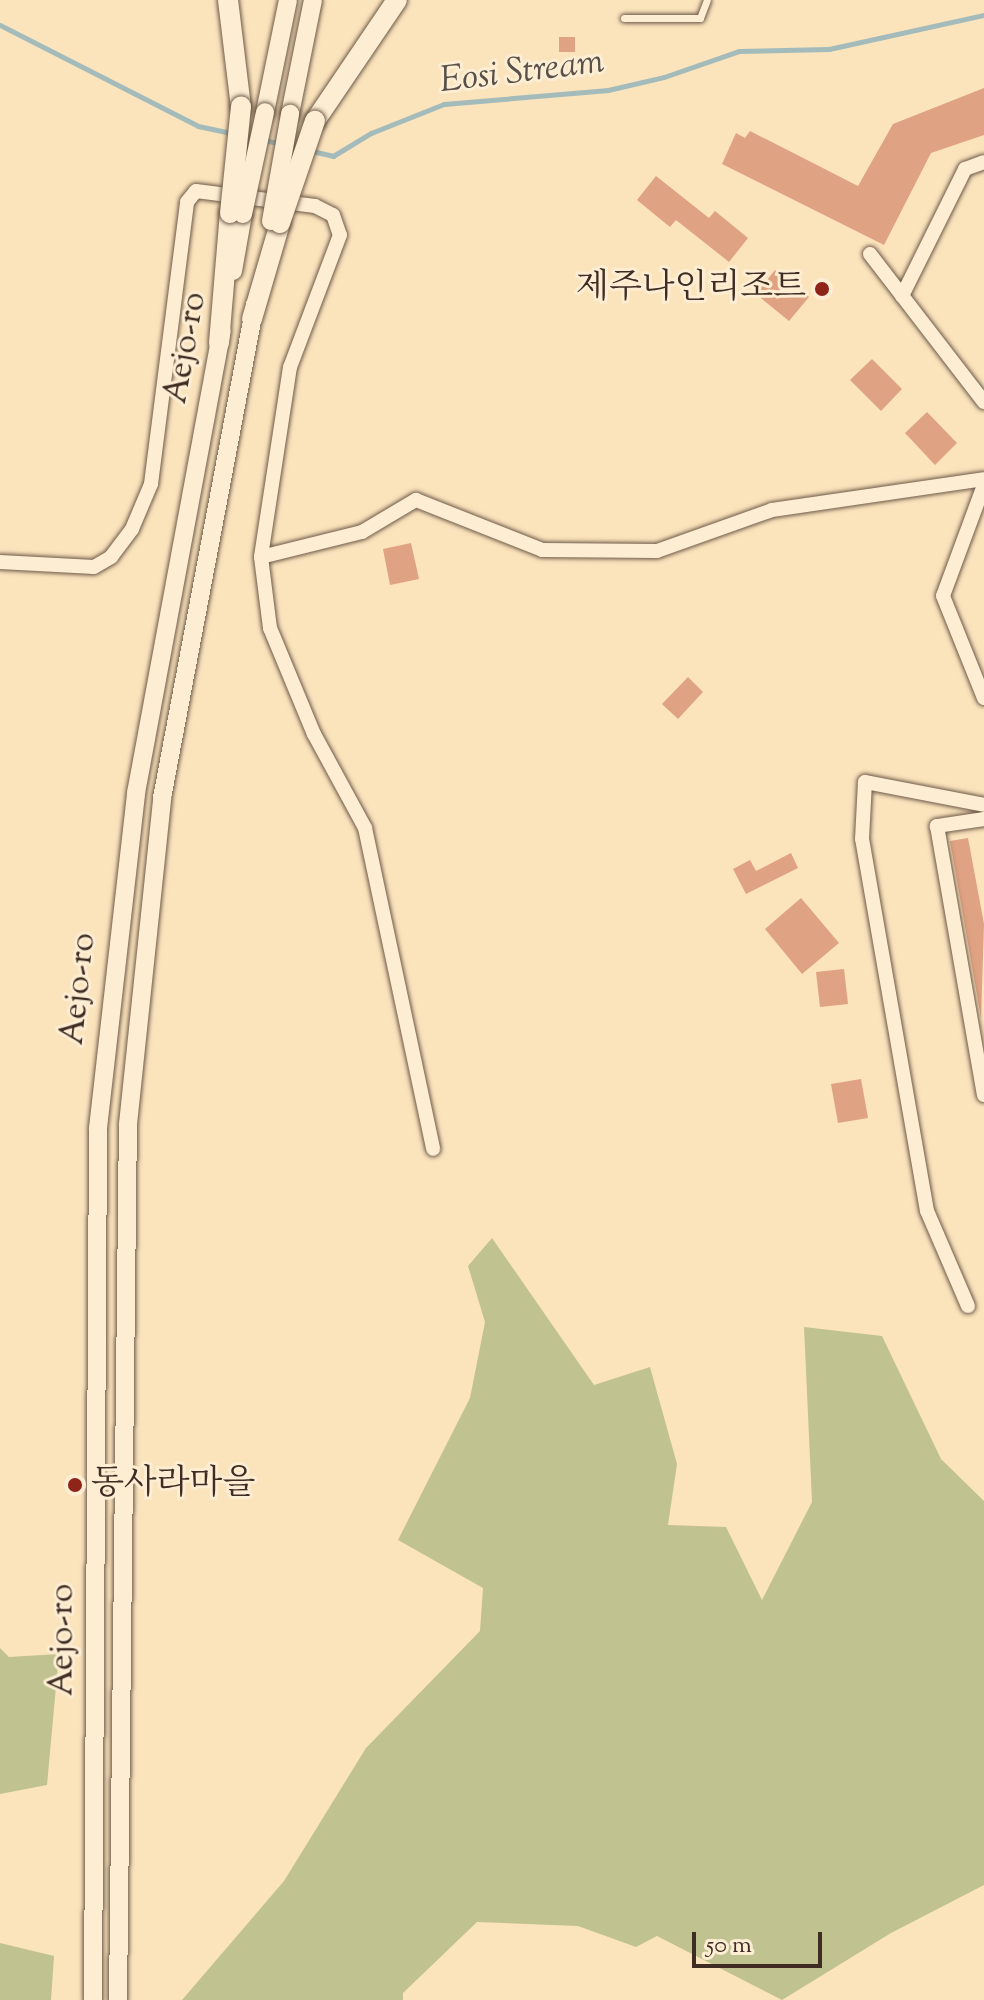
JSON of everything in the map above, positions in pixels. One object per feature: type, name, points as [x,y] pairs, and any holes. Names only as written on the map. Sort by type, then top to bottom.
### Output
[{"type":"main road","points":[[219,343],[236,214],[241,107],[228,0]]},
{"type":"main road","points":[[252,319],[275,222],[315,121],[397,0]]},
{"type":"street","points":[[236,214],[265,112],[288,0]]},
{"type":"street","points":[[275,222],[290,114],[313,0]]},
{"type":"street","points":[[902,296],[965,169],[984,162]]},
{"type":"street","points":[[0,562],[94,567],[111,557],[132,529],[151,484],[187,202],[196,191],[315,206],[333,215],[340,235],[290,367],[261,557],[270,628],[314,734],[365,828],[433,1149]]},
{"type":"street","points":[[870,254],[984,402]]},
{"type":"street","name":"Aejo-ro","points":[[118,2000],[129,1109],[162,798],[252,319]]},
{"type":"street","name":"Aejo-ro","points":[[93,2000],[98,1128],[136,793],[219,343]]},
{"type":"street","points":[[261,557],[362,532],[416,500],[542,550],[657,551],[772,510],[984,482],[943,596],[984,698]]},
{"type":"street","points":[[968,1306],[927,1211],[862,839],[865,782],[984,805]]},
{"type":"street","points":[[984,819],[937,826],[980,1053],[984,1095]]},
{"type":"lane","points":[[624,18],[700,18],[707,0]]},
{"type":"green space","points":[[492,1238],[594,1385],[650,1367],[677,1464],[668,1525],[726,1527],[762,1600],[812,1502],[804,1327],[882,1336],[941,1459],[984,1501],[984,1885],[891,1933],[782,2000],[657,1936],[636,1947],[578,1926],[477,1922],[403,1993],[403,2000],[182,2000],[284,1881],[366,1748],[480,1631],[483,1588],[398,1540],[470,1398],[485,1322],[468,1266]]},
{"type":"green space","points":[[0,1648],[9,1657],[59,1654],[47,1785],[0,1794]]},
{"type":"green space","points":[[0,1943],[54,1956],[51,2000],[0,2000]]},
{"type":"building","points":[[559,37],[575,37],[575,52],[559,52]]},
{"type":"building","points":[[984,88],[984,135],[931,153],[884,245],[722,164],[736,133],[745,138],[750,131],[858,186],[893,124]]},
{"type":"building","points":[[656,176],[709,218],[715,211],[748,238],[729,262],[676,220],[670,227],[637,200]]},
{"type":"building","name":"제주나인리조트","points":[[775,270],[809,297],[789,321],[756,294]]},
{"type":"building","points":[[872,359],[902,389],[881,411],[850,380]]},
{"type":"building","points":[[927,412],[957,443],[935,465],[905,433]]},
{"type":"building","points":[[411,543],[419,579],[390,585],[383,549]]},
{"type":"building","points":[[688,677],[703,692],[678,719],[662,704]]},
{"type":"building","points":[[968,838],[984,924],[981,1018],[950,841]]},
{"type":"building","points":[[791,853],[798,868],[746,894],[733,869],[750,860],[756,871]]},
{"type":"building","points":[[801,898],[839,943],[802,974],[765,929]]},
{"type":"building","points":[[844,969],[848,1004],[820,1007],[816,972]]},
{"type":"building","points":[[861,1079],[868,1118],[838,1123],[831,1084]]},
{"type":"waterway","name":"Eosi Stream","points":[[312,151],[333,156],[371,133],[444,104],[608,90],[664,77],[739,51],[829,49],[984,15]]},
{"type":"waterway","name":"Eosi Stream","points":[[0,25],[198,126],[232,133]]},
{"type":"waterway","name":"Eosi Stream","points":[[265,140],[302,149]]},
{"type":"place","name":"제주나인리조트","points":[[822,289]]},
{"type":"place","name":"동사라마을","points":[[75,1485]]}]
